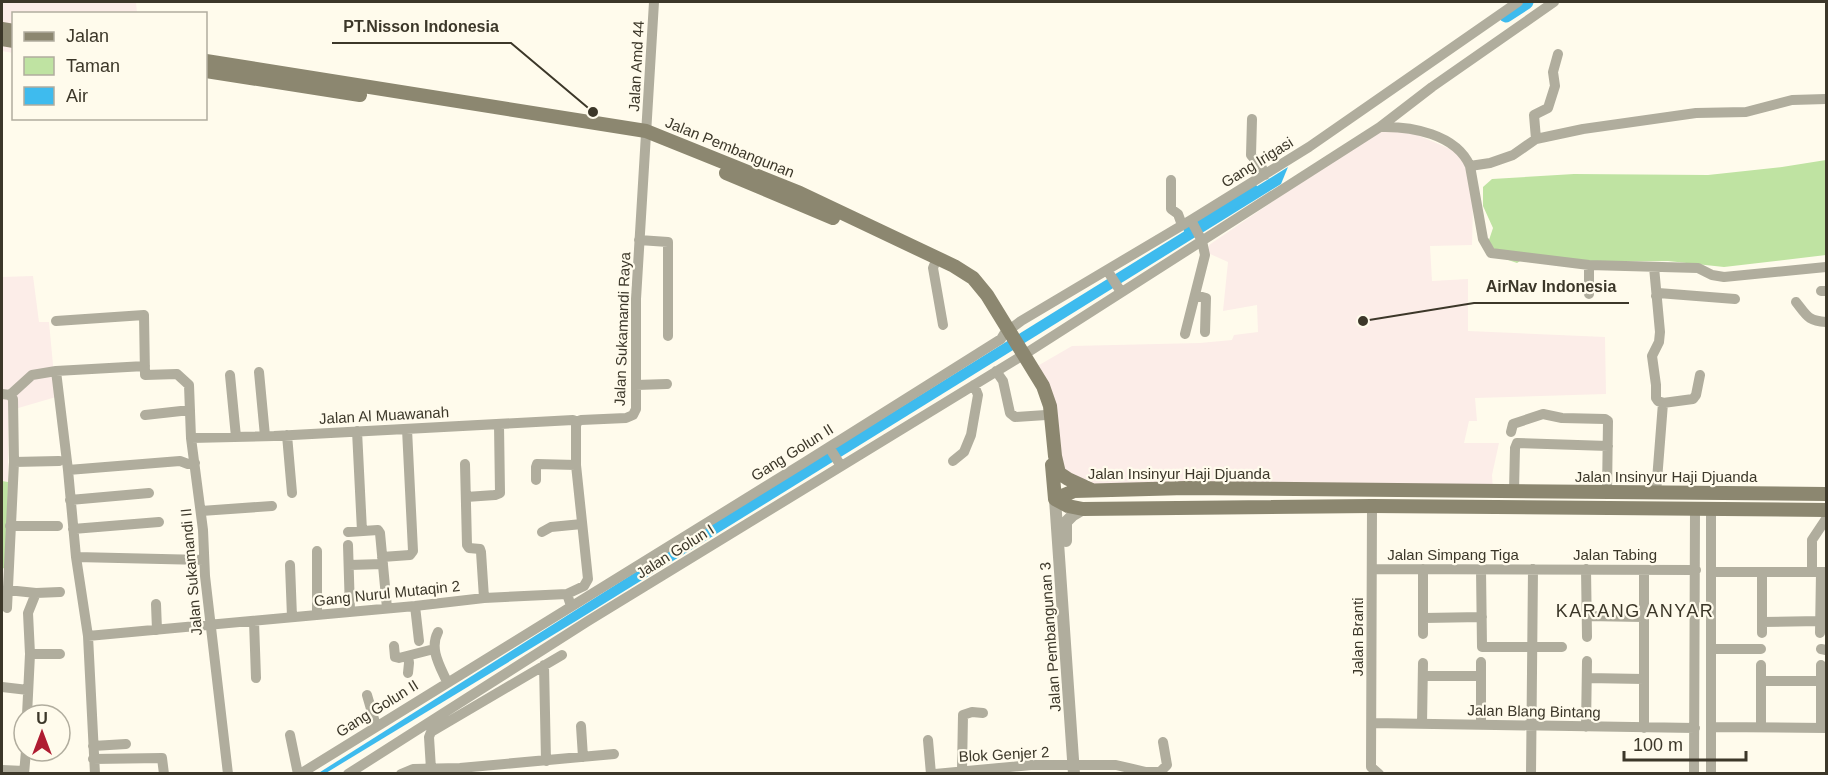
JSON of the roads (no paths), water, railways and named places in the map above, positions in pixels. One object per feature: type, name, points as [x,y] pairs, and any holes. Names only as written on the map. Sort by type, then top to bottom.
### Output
[{"type":"main road","name":"Jalan Pembangunan","points":[[207,61],[646,136],[800,193],[954,266],[973,278],[987,295],[1008,333],[1043,386],[1050,406],[1059,473],[1092,490]]},
{"type":"main road","name":"Jalan Pembangunan","points":[[207,71],[646,136],[935,263],[968,283],[1008,333]]},
{"type":"main road","name":"Jalan Pembangunan","points":[[1021,354],[1040,391],[1046,415],[1055,499]]},
{"type":"main road","name":"Jalan Insinyur Haji Djuanda","points":[[1055,499],[1074,491],[1186,488],[1827,494]]},
{"type":"main road","points":[[1185,507],[1190,495],[1186,488]]},
{"type":"main road","points":[[1481,507],[1482,491]]},
{"type":"main road","points":[[1500,507],[1507,491]]},
{"type":"main road","points":[[1055,499],[1068,506],[1083,509],[1372,506],[1827,510]]},
{"type":"street","name":"Jalan Amd 44","points":[[646,136],[654,2]]},
{"type":"street","name":"Gang Irigasi","points":[[1008,333],[1022,321],[1194,229],[1264,174],[1365,110],[1518,2]]},
{"type":"street","points":[[1194,229],[1380,127],[1432,87],[1554,2]]},
{"type":"street","points":[[1536,139],[1534,115],[1548,108],[1556,86],[1553,72],[1558,54]]},
{"type":"street","points":[[1470,166],[1490,164],[1513,155],[1536,139],[1582,129],[1696,113],[1746,112],[1792,100],[1827,99]]},
{"type":"street","points":[[1252,119],[1251,155],[1264,174]]},
{"type":"street","points":[[1380,127],[1401,126],[1436,135],[1466,157],[1470,166],[1483,239],[1491,253],[1589,265],[1698,268],[1712,275],[1724,277],[1827,267]]},
{"type":"street","name":"Jalan Sukamandi Raya","points":[[577,422],[626,418],[633,415],[636,409],[636,299],[646,136]]},
{"type":"street","points":[[1171,180],[1172,209],[1194,229],[1204,255],[1185,334]]},
{"type":"street","name":"Jalan Golun I","points":[[348,774],[587,620],[839,464],[996,371],[1119,290],[1194,229]]},
{"type":"street","points":[[639,240],[668,242],[668,336]]},
{"type":"street","points":[[935,263],[933,268],[943,325]]},
{"type":"street","points":[[1589,265],[1589,294]]},
{"type":"street","points":[[1654,267],[1660,332],[1659,342],[1652,356],[1656,398],[1663,403],[1693,399],[1700,375]]},
{"type":"street","points":[[1109,273],[1119,290]]},
{"type":"street","points":[[1656,296],[1658,293],[1735,299]]},
{"type":"street","points":[[1195,295],[1206,298],[1204,332]]},
{"type":"street","points":[[1796,302],[1809,319],[1827,322]]},
{"type":"street","points":[[28,613],[4,608],[7,591],[14,462],[13,399],[6,395],[32,375],[56,371],[146,371],[144,315],[56,321]]},
{"type":"street","name":"Gang Golun II","points":[[299,774],[830,448],[1008,333]]},
{"type":"street","points":[[56,371],[76,556],[88,636],[95,774]]},
{"type":"street","name":"Jalan Sukamandi II","points":[[146,371],[177,374],[189,384],[191,438],[201,511],[210,625],[228,774]]},
{"type":"street","points":[[996,371],[1003,381],[1010,412],[1015,417],[1046,415]]},
{"type":"street","points":[[259,372],[265,436]]},
{"type":"street","points":[[230,375],[236,436]]},
{"type":"street","points":[[636,385],[667,384]]},
{"type":"street","points":[[953,461],[964,452],[971,435],[978,395],[974,385]]},
{"type":"street","points":[[1656,493],[1663,403]]},
{"type":"street","points":[[145,415],[190,410]]},
{"type":"street","points":[[1511,432],[1513,424],[1543,414],[1562,418],[1605,419],[1608,421],[1607,493]]},
{"type":"street","name":"Jalan Al Muawanah","points":[[191,438],[573,420],[577,422]]},
{"type":"street","points":[[577,422],[576,465],[588,579],[584,586],[567,594],[587,620]]},
{"type":"street","points":[[466,497],[500,493],[499,425]]},
{"type":"street","points":[[349,565],[410,555],[413,551],[407,429]]},
{"type":"street","points":[[357,431],[362,531]]},
{"type":"street","points":[[287,435],[292,493]]},
{"type":"street","points":[[1507,491],[1517,443],[1608,446]]},
{"type":"street","points":[[830,448],[839,464]]},
{"type":"street","points":[[14,462],[59,461]]},
{"type":"street","points":[[68,470],[180,461],[195,464]]},
{"type":"street","points":[[465,464],[467,545],[469,548],[480,549],[481,552],[484,598]]},
{"type":"street","points":[[536,480],[537,464],[576,465]]},
{"type":"street","points":[[70,500],[149,494]]},
{"type":"street","name":"Jalan Pembangunan 3","points":[[1055,499],[1078,769]]},
{"type":"street","points":[[201,511],[272,506]]},
{"type":"street","name":"Jalan Branti","points":[[1372,506],[1372,723],[1375,770]]},
{"type":"street","name":"Jalan Pembangunan 3","points":[[1078,769],[1065,531],[1066,522],[1083,509]]},
{"type":"street","points":[[1694,774],[1695,509]]},
{"type":"street","points":[[1711,509],[1711,774]]},
{"type":"street","points":[[1820,633],[1820,572],[1812,540],[1827,519]]},
{"type":"street","points":[[73,530],[159,522]]},
{"type":"street","points":[[542,532],[551,527],[582,524]]},
{"type":"street","points":[[10,526],[58,526]]},
{"type":"street","points":[[348,532],[379,531],[387,608]]},
{"type":"street","points":[[348,546],[350,611]]},
{"type":"street","points":[[317,551],[317,614]]},
{"type":"street","points":[[76,556],[204,560]]},
{"type":"street","points":[[290,565],[292,617]]},
{"type":"street","name":"Jalan Simpang Tiga","points":[[1373,569],[1533,569]]},
{"type":"street","points":[[1423,569],[1423,634]]},
{"type":"street","points":[[1481,569],[1482,647],[1562,647]]},
{"type":"street","points":[[1532,774],[1533,569]]},
{"type":"street","name":"Jalan Tabing","points":[[1533,569],[1696,570]]},
{"type":"street","points":[[1586,569],[1587,637]]},
{"type":"street","points":[[1644,570],[1644,728]]},
{"type":"street","points":[[1711,572],[1820,572]]},
{"type":"street","points":[[1762,572],[1762,628],[1820,621]]},
{"type":"street","points":[[584,586],[588,591],[594,593]]},
{"type":"street","points":[[7,591],[60,592]]},
{"type":"street","points":[[27,703],[30,654],[28,613],[36,593]]},
{"type":"street","name":"Gang Nurul Mutaqin 2","points":[[88,636],[484,598],[567,594]]},
{"type":"street","points":[[156,604],[157,630]]},
{"type":"street","points":[[415,606],[419,641]]},
{"type":"street","points":[[1587,616],[1643,617]]},
{"type":"street","points":[[1424,618],[1482,617]]},
{"type":"street","points":[[254,621],[256,678]]},
{"type":"street","points":[[438,632],[434,640],[434,650],[447,682]]},
{"type":"street","points":[[394,646],[395,657],[434,650]]},
{"type":"street","points":[[1711,649],[1761,649]]},
{"type":"street","points":[[30,654],[60,654]]},
{"type":"street","points":[[431,769],[429,737],[431,732],[562,655]]},
{"type":"street","points":[[408,656],[410,663],[408,673]]},
{"type":"street","points":[[1586,727],[1587,661]]},
{"type":"street","points":[[1481,662],[1481,725]]},
{"type":"street","points":[[1422,724],[1423,663]]},
{"type":"street","points":[[1711,727],[1824,728],[1821,664]]},
{"type":"street","points":[[544,665],[546,761]]},
{"type":"street","points":[[1761,665],[1761,728]]},
{"type":"street","points":[[1423,676],[1481,676]]},
{"type":"street","points":[[1587,678],[1644,679]]},
{"type":"street","points":[[1761,681],[1821,681]]},
{"type":"street","points":[[2,687],[28,690]]},
{"type":"street","points":[[367,695],[376,726]]},
{"type":"street","points":[[962,770],[963,715],[972,712],[983,713]]},
{"type":"street","name":"Jalan Blang Bintang","points":[[1372,723],[1695,728]]},
{"type":"street","points":[[581,726],[583,757]]},
{"type":"street","points":[[290,735],[299,774]]},
{"type":"street","points":[[928,740],[933,774]]},
{"type":"street","name":"Blok Genjer 2","points":[[933,774],[1031,765],[1078,769],[1116,765],[1146,772],[1160,772],[1167,765],[1163,742]]},
{"type":"street","points":[[93,746],[126,744]]},
{"type":"street","points":[[401,774],[431,769],[460,771],[614,754]]},
{"type":"street","points":[[93,759],[162,758],[164,774]]},
{"type":"street","points":[[2,770],[24,772]]},
{"type":"water","points":[[1288,167],[1281,184],[576,621],[326,773],[317,774],[680,544]]},
{"type":"waterway","points":[[1506,15],[1526,2]]},
{"type":"waterway","points":[[1191,229],[1250,189]]},
{"type":"place","name":"PT.Nisson Indonesia","points":[[593,112]]},
{"type":"place","name":"AirNav Indonesia","points":[[1363,321]]},
{"type":"district","name":"KARANG ANYAR","points":[[1635,611]]}]
